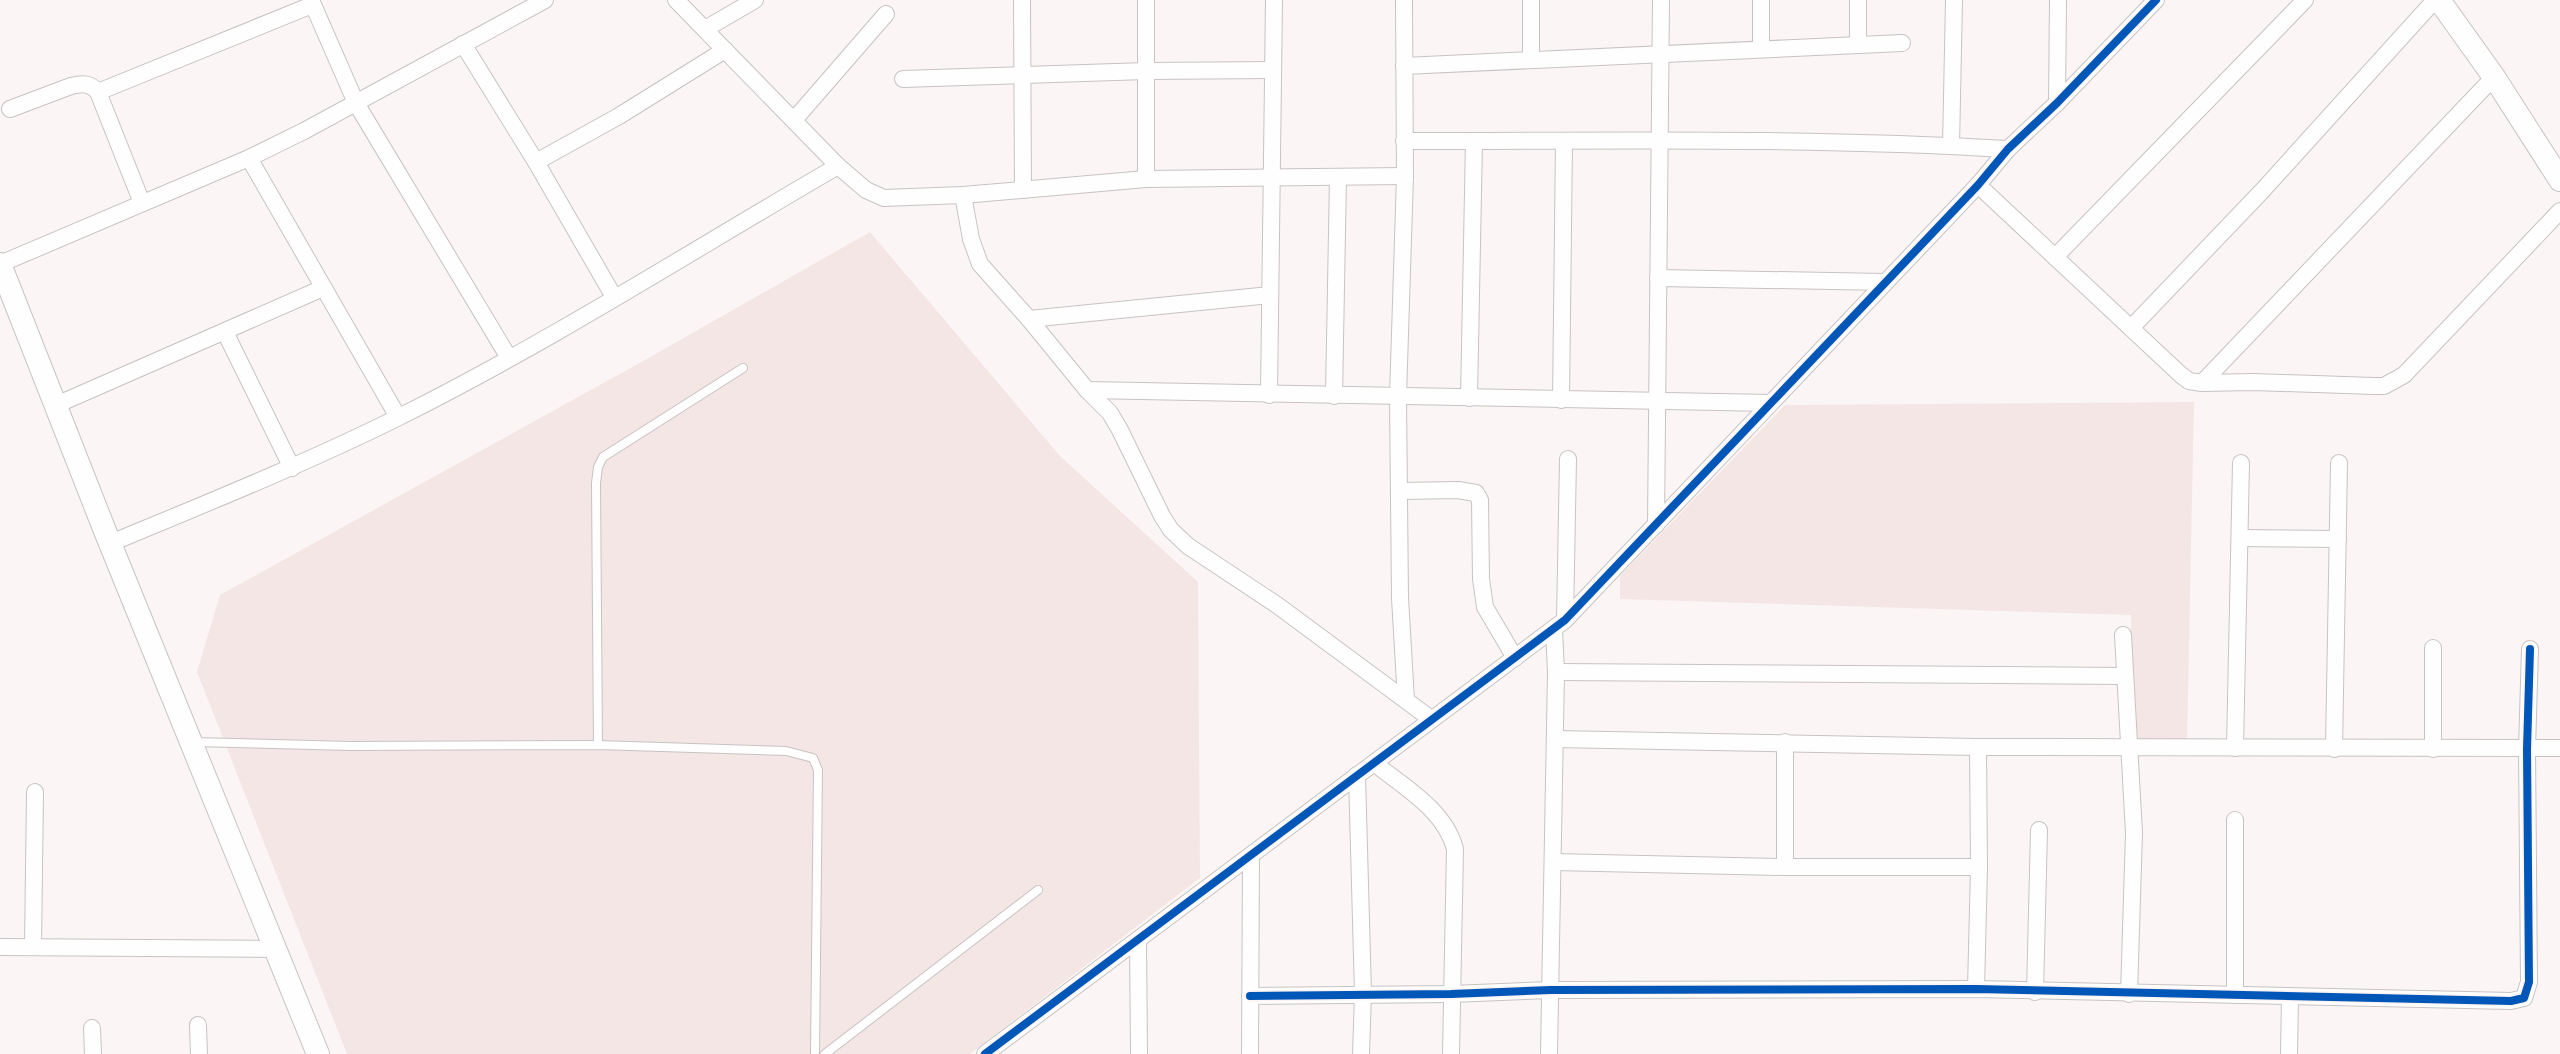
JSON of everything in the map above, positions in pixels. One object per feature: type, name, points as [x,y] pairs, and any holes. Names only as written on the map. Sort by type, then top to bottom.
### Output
[{"type":"street","points":[[318,1054],[0,264],[249,158],[356,103],[545,0]]},
{"type":"street","points":[[676,0],[838,166],[866,190],[884,198],[963,195],[1146,179],[1405,176]]},
{"type":"street","points":[[705,29],[755,0]]},
{"type":"street","points":[[1022,0],[1023,190]]},
{"type":"street","points":[[1146,0],[1146,179]]},
{"type":"street","points":[[1269,395],[1274,0]]},
{"type":"street","points":[[1404,0],[1405,176],[1398,397],[1400,598],[1406,700]]},
{"type":"street","points":[[1531,0],[1531,60]]},
{"type":"street","points":[[1656,525],[1661,0]]},
{"type":"street","points":[[1761,0],[1761,49]]},
{"type":"street","points":[[1858,0],[1858,45]]},
{"type":"street","points":[[1951,146],[1954,0]]},
{"type":"street","points":[[2057,103],[2058,0]]},
{"type":"street","points":[[985,1054],[1560,624],[1978,184],[2008,149],[2057,103],[2156,0]]},
{"type":"street","points":[[2055,257],[2305,0]]},
{"type":"street","points":[[2131,328],[2262,191],[2435,0]]},
{"type":"street","points":[[2439,0],[2553,155],[2560,180]]},
{"type":"street","points":[[98,92],[311,3],[356,103],[509,358]]},
{"type":"street","points":[[794,120],[886,14]]},
{"type":"street","points":[[1404,66],[1902,43]]},
{"type":"street","points":[[463,44],[536,162],[614,297]]},
{"type":"street","points":[[536,162],[619,116],[725,50]]},
{"type":"street","points":[[903,79],[1146,71],[1274,70]]},
{"type":"street","points":[[2202,383],[2494,77]]},
{"type":"street","points":[[10,109],[81,83],[92,85],[98,92],[142,203]]},
{"type":"street","points":[[1404,141],[1659,141],[2008,149]]},
{"type":"street","points":[[1469,398],[1474,141]]},
{"type":"street","points":[[1561,399],[1564,141]]},
{"type":"street","points":[[249,158],[398,417]]},
{"type":"street","points":[[111,543],[292,468],[398,417],[509,358],[838,166]]},
{"type":"street","points":[[1334,396],[1338,177]]},
{"type":"street","points":[[1978,184],[2181,375],[2189,381],[2202,383],[2253,382],[2374,386],[2392,382],[2404,375],[2560,211]]},
{"type":"street","points":[[963,195],[970,239],[980,264],[1114,420],[1161,516],[1171,530],[1188,546],[1277,605],[1431,719]]},
{"type":"street","points":[[1658,278],[1885,282]]},
{"type":"street","points":[[56,405],[323,288]]},
{"type":"street","points":[[1029,319],[1270,295]]},
{"type":"street","points":[[225,332],[292,468]]},
{"type":"street","points":[[1087,390],[1770,403]]},
{"type":"street","points":[[1549,1054],[1556,672],[1568,459]]},
{"type":"street","points":[[2334,748],[2339,462]]},
{"type":"street","points":[[2235,748],[2241,463]]},
{"type":"street","points":[[1400,491],[1458,490],[1476,493],[1480,500],[1481,579],[1485,607],[1515,658]]},
{"type":"street","points":[[2240,537],[2338,539]]},
{"type":"street","points":[[2123,635],[2134,833],[2129,994]]},
{"type":"street","points":[[2433,648],[2433,748]]},
{"type":"street","points":[[1250,996],[1451,994],[1551,990],[1976,989],[2290,997],[2511,1000],[2524,998],[2529,982],[2530,649]]},
{"type":"street","points":[[1556,672],[2125,676]]},
{"type":"street","points":[[1555,740],[1785,742],[1978,747],[2560,748]]},
{"type":"street","points":[[1785,742],[1785,867]]},
{"type":"street","points":[[1976,989],[1979,867],[1978,747]]},
{"type":"street","points":[[1374,763],[1438,815],[1451,834],[1457,864],[1451,994],[1451,1054]]},
{"type":"street","points":[[1357,775],[1363,994],[1361,1054]]},
{"type":"street","points":[[33,947],[35,792]]},
{"type":"street","points":[[2235,820],[2235,995]]},
{"type":"street","points":[[2035,992],[2039,830]]},
{"type":"street","points":[[1250,1054],[1251,855]]},
{"type":"street","points":[[1553,862],[1785,867],[1979,867]]},
{"type":"street","points":[[1138,940],[1139,1054]]},
{"type":"street","points":[[0,947],[276,949]]},
{"type":"street","points":[[2289,1054],[2290,997]]},
{"type":"street","points":[[198,1025],[199,1054]]},
{"type":"street","points":[[92,1028],[93,1054]]},
{"type":"lane","points":[[598,745],[596,483],[598,467],[603,457],[743,368]]},
{"type":"lane","points":[[193,742],[351,746],[598,745],[786,750],[813,758],[818,770],[815,1054]]},
{"type":"lane","points":[[825,1054],[1038,890]]},
{"type":"shaded area","points":[[870,232],[1060,456],[1198,582],[1200,878],[970,1054],[347,1054],[197,672],[220,595],[645,360]]},
{"type":"shaded area","points":[[2194,402],[2187,743],[2129,740],[2131,615],[1620,599],[1620,576],[1785,405]]},
{"type":"cycle path","points":[[985,1054],[1565,620],[1978,185],[2008,149],[2057,103],[2156,0]]},
{"type":"cycle path","points":[[1250,996],[1451,994],[1551,990],[1976,989],[2511,1001],[2524,998],[2529,982],[2527,749],[2530,649]]}]
